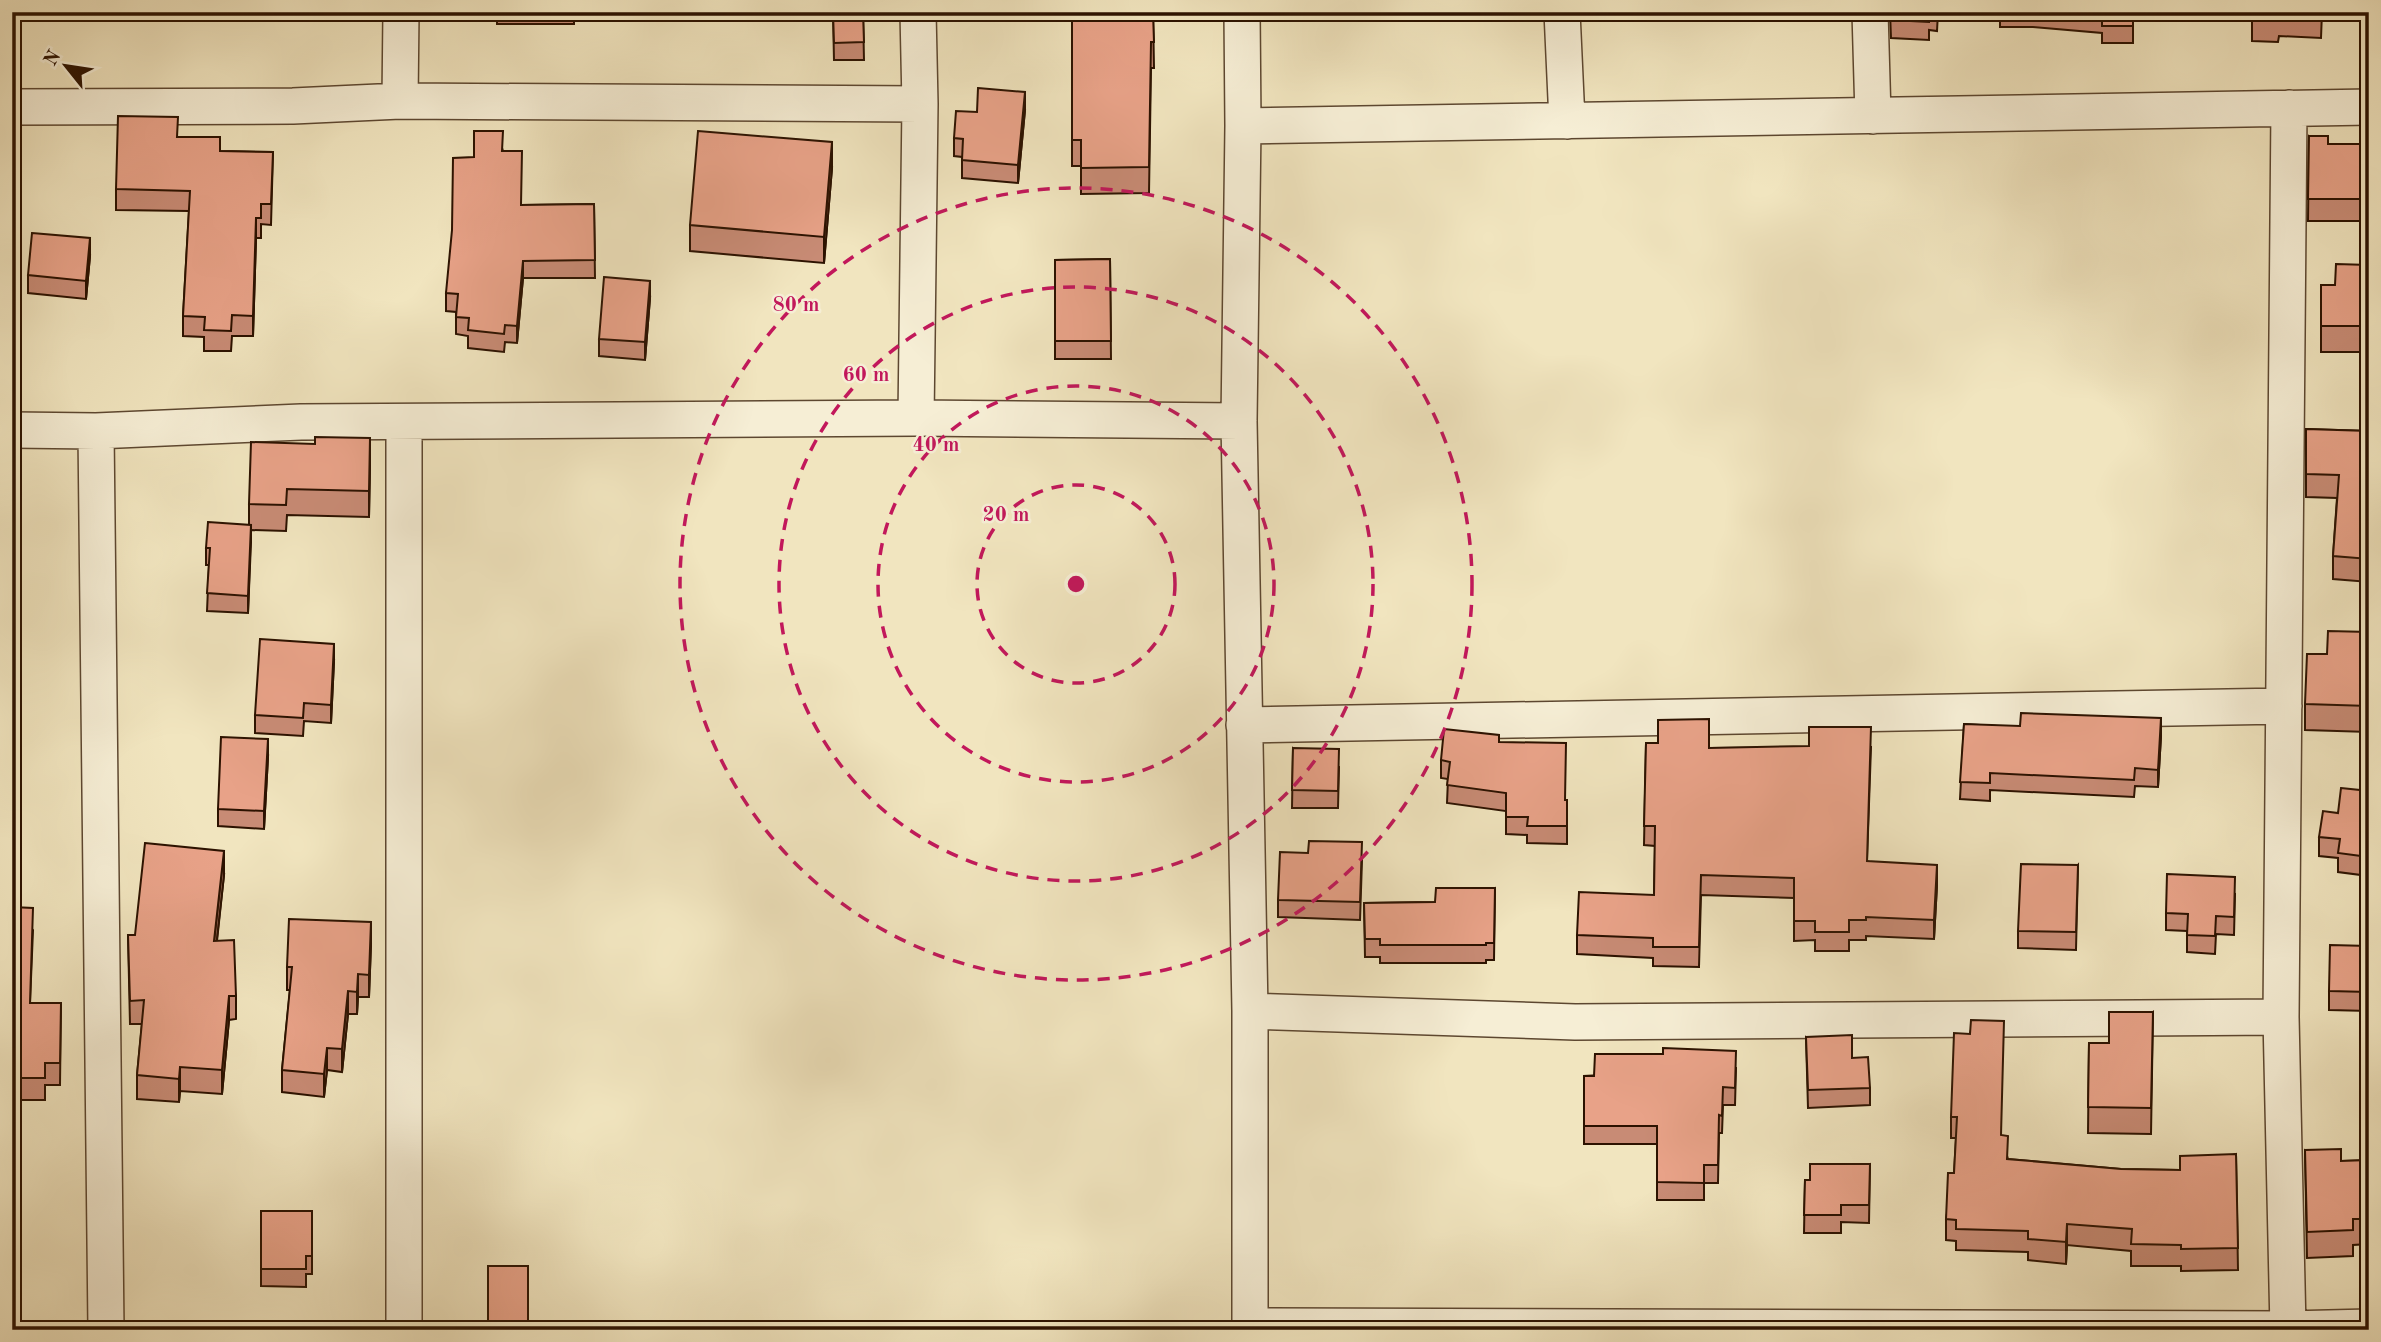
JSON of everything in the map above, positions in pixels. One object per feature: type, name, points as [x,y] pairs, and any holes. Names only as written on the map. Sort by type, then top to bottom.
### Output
[{"type":"street","points":[[400,101],[401,12]]},
{"type":"street","points":[[916,418],[920,104],[918,12]]},
{"type":"street","points":[[1242,12],[1243,126],[1238,421],[1250,1011],[1250,1328],[2369,1327]]},
{"type":"street","points":[[1562,12],[1567,121]]},
{"type":"street","points":[[1870,12],[1873,116]]},
{"type":"street","points":[[12,107],[293,106],[400,101],[920,104]]},
{"type":"street","points":[[1243,126],[2369,107]]},
{"type":"street","points":[[2288,1329],[2281,1017],[2289,108]]},
{"type":"street","points":[[12,430],[96,431],[301,422],[916,418],[1238,421]]},
{"type":"street","points":[[404,422],[404,1330]]},
{"type":"street","points":[[96,431],[106,1330]]},
{"type":"street","points":[[1244,725],[2284,706]]},
{"type":"street","points":[[1250,1011],[1575,1022],[2281,1017]]},
{"type":"building","points":[[833,12],[863,12],[864,42],[834,43]]},
{"type":"building","points":[[1072,12],[1153,12],[1149,167],[1081,168],[1081,140],[1072,140]]},
{"type":"building","points":[[1891,12],[1937,13],[1929,13],[1929,22],[1891,20]]},
{"type":"building","points":[[2063,12],[2133,12],[2133,26],[2102,26],[2102,16]]},
{"type":"building","points":[[2252,12],[2279,12],[2278,16],[2252,15]]},
{"type":"building","points":[[978,88],[1025,92],[1018,165],[962,160],[963,139],[954,138],[956,111],[977,112]]},
{"type":"building","points":[[118,116],[178,117],[177,137],[220,137],[220,151],[273,152],[271,204],[261,204],[261,218],[256,218],[253,316],[232,315],[231,331],[204,330],[205,317],[183,316],[190,191],[116,189]]},
{"type":"building","points":[[474,131],[503,131],[502,151],[522,151],[521,205],[594,204],[595,260],[523,261],[517,326],[505,325],[504,334],[468,330],[469,318],[456,317],[458,294],[446,293],[452,230],[453,158],[474,157]]},
{"type":"building","points":[[698,131],[832,142],[824,237],[690,225]]},
{"type":"building","points":[[2309,136],[2328,136],[2328,144],[2369,144],[2369,199],[2308,199]]},
{"type":"building","points":[[32,233],[90,238],[86,281],[28,275]]},
{"type":"building","points":[[1110,259],[1111,341],[1055,341],[1055,260]]},
{"type":"building","points":[[2336,264],[2369,265],[2369,326],[2321,326],[2321,285],[2335,285]]},
{"type":"building","points":[[604,277],[650,281],[645,342],[599,339]]},
{"type":"building","points":[[2306,429],[2369,431],[2369,559],[2333,556],[2339,475],[2306,474]]},
{"type":"building","points":[[315,437],[370,438],[369,491],[287,489],[286,505],[249,504],[251,442],[315,444]]},
{"type":"building","points":[[12,504],[21,504],[13,616],[18,616],[15,705],[12,705]]},
{"type":"building","points":[[208,522],[251,525],[248,596],[207,593],[210,548],[206,548]]},
{"type":"building","points":[[2328,631],[2369,632],[2369,706],[2305,704],[2307,654],[2327,654]]},
{"type":"building","points":[[260,639],[334,644],[331,705],[304,703],[303,718],[255,715]]},
{"type":"building","points":[[2021,713],[2161,718],[2158,770],[2135,768],[2134,780],[1990,773],[1990,783],[1960,782],[1964,724],[2020,726]]},
{"type":"building","points":[[1709,719],[1709,748],[1809,746],[1809,727],[1871,727],[1867,861],[1937,865],[1934,920],[1866,917],[1866,920],[1849,920],[1849,932],[1815,932],[1815,921],[1794,921],[1794,878],[1701,875],[1699,947],[1653,947],[1653,938],[1577,935],[1579,892],[1654,895],[1655,826],[1644,826],[1646,743],[1658,743],[1658,720]]},
{"type":"building","points":[[1444,729],[1499,735],[1499,742],[1566,743],[1567,826],[1527,826],[1528,817],[1506,817],[1506,793],[1447,785],[1450,762],[1441,760]]},
{"type":"building","points":[[221,737],[268,739],[264,811],[218,809]]},
{"type":"building","points":[[1293,748],[1339,749],[1338,791],[1292,790]]},
{"type":"building","points":[[2341,788],[2369,791],[2369,857],[2338,853],[2340,839],[2319,837],[2323,811],[2338,813]]},
{"type":"building","points":[[1309,841],[1362,842],[1360,902],[1278,900],[1280,852],[1308,853]]},
{"type":"building","points":[[145,843],[224,851],[214,941],[234,940],[236,996],[229,996],[222,1070],[180,1067],[179,1079],[137,1075],[144,1000],[130,1001],[128,935],[135,935]]},
{"type":"building","points":[[2021,864],[2078,865],[2076,932],[2018,931]]},
{"type":"building","points":[[2167,874],[2235,877],[2234,917],[2216,916],[2215,936],[2187,935],[2188,914],[2166,913]]},
{"type":"building","points":[[1436,888],[1495,888],[1494,943],[1380,945],[1380,939],[1365,939],[1364,903],[1435,902]]},
{"type":"building","points":[[12,907],[33,908],[30,1003],[61,1003],[60,1063],[45,1063],[45,1078],[12,1078]]},
{"type":"building","points":[[289,919],[371,922],[369,975],[358,974],[357,992],[348,991],[342,1049],[327,1048],[324,1074],[282,1070],[292,967],[287,967]]},
{"type":"building","points":[[2330,945],[2369,946],[2369,992],[2329,991]]},
{"type":"building","points":[[2109,1012],[2153,1012],[2151,1108],[2088,1107],[2089,1043],[2109,1043]]},
{"type":"building","points":[[1971,1020],[2004,1021],[2001,1135],[2008,1136],[2007,1159],[2121,1169],[2180,1170],[2180,1156],[2236,1154],[2238,1248],[2181,1249],[2181,1245],[2131,1244],[2132,1229],[2067,1224],[2066,1242],[2028,1239],[2028,1231],[1956,1229],[1956,1220],[1946,1219],[1948,1173],[1954,1173],[1957,1117],[1951,1117],[1954,1033],[1970,1034]]},
{"type":"building","points":[[1852,1035],[1852,1058],[1868,1057],[1870,1088],[1808,1090],[1806,1037]]},
{"type":"building","points":[[1663,1048],[1736,1051],[1735,1088],[1723,1087],[1722,1116],[1719,1115],[1718,1165],[1704,1165],[1704,1183],[1657,1182],[1657,1126],[1584,1126],[1584,1076],[1594,1076],[1595,1054],[1663,1054]]},
{"type":"building","points":[[2341,1149],[2341,1161],[2369,1160],[2369,1219],[2353,1219],[2353,1230],[2307,1232],[2305,1150]]},
{"type":"building","points":[[1810,1164],[1870,1164],[1869,1205],[1841,1205],[1841,1215],[1804,1215],[1805,1180],[1810,1180]]},
{"type":"building","points":[[261,1211],[312,1211],[312,1256],[306,1256],[306,1269],[261,1269]]},
{"type":"building","points":[[488,1266],[528,1266],[528,1330],[488,1330]]}]
